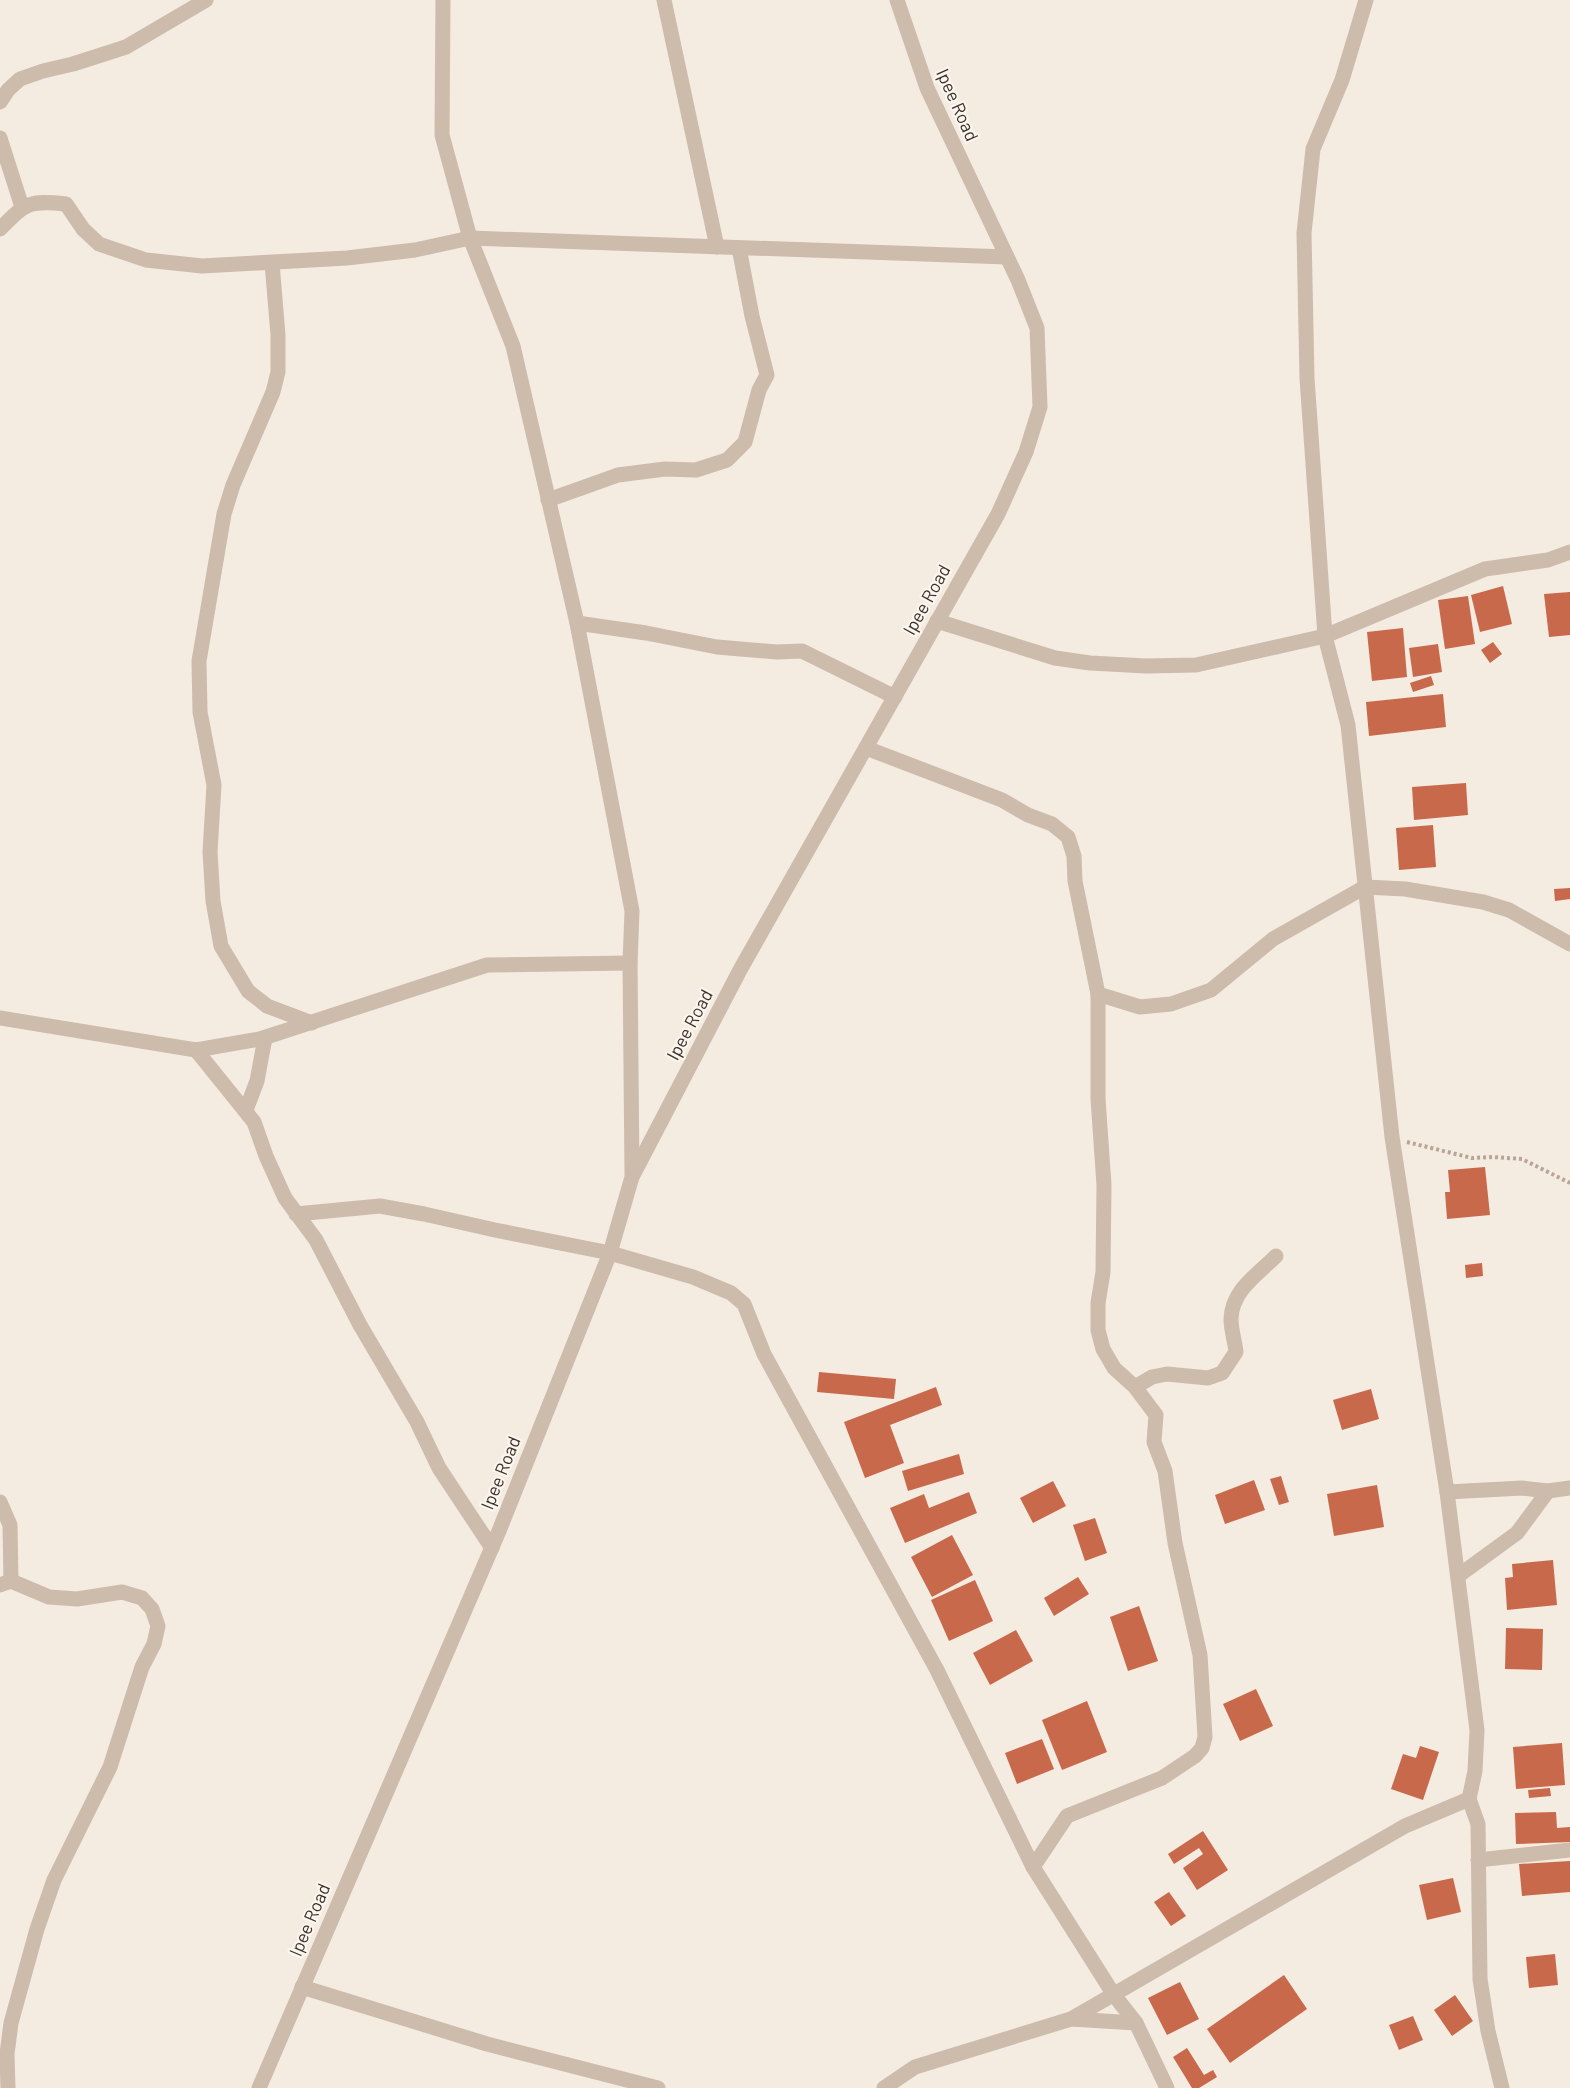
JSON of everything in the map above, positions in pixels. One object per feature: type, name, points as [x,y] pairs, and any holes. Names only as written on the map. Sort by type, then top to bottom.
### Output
[{"type":"street","points":[[0,102],[8,90],[20,79],[43,70],[73,64],[126,47],[206,0]]},
{"type":"street","points":[[443,0],[442,135],[470,238],[513,346],[577,623],[632,911],[630,963],[632,1177]]},
{"type":"street","points":[[664,0],[717,247]]},
{"type":"street","name":"Ipee Road","points":[[259,2088],[492,1548],[610,1252],[632,1177],[740,970],[998,514],[1026,452],[1040,407],[1037,328],[1018,280],[927,88],[897,0]]},
{"type":"street","points":[[1366,0],[1342,80],[1313,149],[1304,233],[1307,378],[1325,636],[1348,725],[1392,1137],[1447,1492],[1477,1730],[1475,1771],[1469,1799],[1478,1824],[1480,1979],[1488,2031],[1502,2088]]},
{"type":"street","points":[[0,138],[22,207]]},
{"type":"street","points":[[0,229],[22,207],[42,202],[66,204],[83,229],[99,244],[146,260],[202,266],[347,258],[415,250],[470,238],[1007,257]]},
{"type":"street","points":[[548,500],[618,475],[665,469],[696,470],[728,460],[745,442],[759,390],[767,375],[738,248]]},
{"type":"street","points":[[272,263],[278,335],[278,372],[273,392],[233,485],[224,514],[199,661],[200,712],[214,785],[210,852],[213,901],[221,946],[248,991],[267,1006],[312,1023]]},
{"type":"street","points":[[937,621],[1055,658],[1146,666],[1196,665],[1325,636],[1485,569],[1548,560],[1570,552]]},
{"type":"street","points":[[577,623],[646,633],[717,647],[777,652],[802,651],[895,697]]},
{"type":"street","points":[[866,748],[1002,800],[1052,824],[1068,837],[1074,856],[1075,881],[1098,994],[1098,1100],[1104,1185],[1103,1272],[1098,1303],[1098,1330],[1103,1350],[1114,1368],[1135,1387],[1155,1415],[1154,1442],[1165,1471],[1175,1543],[1200,1655],[1205,1737],[1202,1748],[1195,1756],[1162,1778],[1067,1816],[1033,1867]]},
{"type":"street","points":[[1098,994],[1140,1007],[1171,1004],[1210,990],[1273,939],[1365,886],[1406,889],[1483,902],[1509,910],[1570,944]]},
{"type":"street","points":[[0,1018],[196,1050],[265,1038],[487,965],[630,963]]},
{"type":"street","points":[[246,1110],[257,1081],[265,1038]]},
{"type":"street","points":[[196,1050],[254,1122],[277,1182],[296,1214],[316,1240],[360,1325],[417,1422],[439,1468],[492,1548]]},
{"type":"street","points":[[296,1214],[380,1206],[610,1252],[693,1277],[731,1293],[744,1304],[764,1354],[937,1670],[1033,1867],[1114,1995],[1136,2023],[1167,2088]]},
{"type":"street","points":[[1135,1387],[1152,1377],[1167,1374],[1208,1378],[1221,1373],[1236,1352],[1231,1322],[1232,1308],[1237,1295],[1246,1283],[1276,1256]]},
{"type":"street","points":[[1447,1492],[1522,1488],[1548,1491],[1570,1488]]},
{"type":"street","points":[[1458,1576],[1517,1533],[1548,1491]]},
{"type":"street","points":[[0,1502],[10,1525],[5,1583],[49,1597],[77,1599],[122,1592],[142,1598],[152,1609],[158,1626],[154,1644],[142,1667],[110,1767],[54,1880],[37,1929],[11,2023],[7,2054],[8,2088]]},
{"type":"street","points":[[885,2088],[915,2067],[1071,2019],[1405,1826],[1469,1799]]},
{"type":"street","points":[[1478,1860],[1570,1850]]},
{"type":"street","points":[[302,1987],[487,2044],[658,2088]]},
{"type":"street","points":[[1071,2019],[1136,2023]]},
{"type":"path","points":[[1392,1137],[1472,1158],[1522,1159],[1570,1183]]},
{"type":"building","points":[[1503,586],[1512,624],[1480,632],[1471,595]]},
{"type":"building","points":[[1570,592],[1570,635],[1549,637],[1544,594]]},
{"type":"building","points":[[1468,596],[1475,644],[1445,649],[1438,600]]},
{"type":"building","points":[[1403,628],[1407,677],[1372,681],[1367,632]]},
{"type":"building","points":[[1493,642],[1502,654],[1490,663],[1481,650]]},
{"type":"building","points":[[1438,644],[1442,672],[1413,677],[1409,648]]},
{"type":"building","points":[[1431,676],[1434,685],[1413,692],[1410,683]]},
{"type":"building","points":[[1443,694],[1446,727],[1369,736],[1366,702]]},
{"type":"building","points":[[1466,783],[1468,815],[1414,820],[1412,787]]},
{"type":"building","points":[[1433,825],[1436,867],[1399,870],[1396,828]]},
{"type":"building","points":[[1570,888],[1570,899],[1555,901],[1554,889]]},
{"type":"building","points":[[1485,1167],[1490,1215],[1447,1219],[1445,1192],[1450,1192],[1448,1170]]},
{"type":"building","points":[[1482,1263],[1483,1276],[1466,1278],[1465,1265]]},
{"type":"building","points":[[819,1372],[896,1379],[894,1399],[817,1392]]},
{"type":"building","points":[[936,1387],[942,1405],[890,1425],[904,1463],[865,1478],[844,1422]]},
{"type":"building","points":[[1371,1389],[1379,1419],[1342,1430],[1333,1400]]},
{"type":"building","points":[[959,1454],[964,1474],[908,1491],[902,1471]]},
{"type":"building","points":[[1281,1476],[1289,1502],[1279,1505],[1270,1479]]},
{"type":"building","points":[[1254,1480],[1265,1510],[1225,1524],[1215,1495]]},
{"type":"building","points":[[1053,1481],[1066,1506],[1033,1523],[1020,1498]]},
{"type":"building","points":[[1377,1485],[1384,1527],[1334,1536],[1327,1494]]},
{"type":"building","points":[[969,1492],[977,1513],[905,1543],[890,1508],[924,1494],[929,1508]]},
{"type":"building","points":[[1095,1518],[1107,1553],[1085,1561],[1073,1525]]},
{"type":"building","points":[[952,1535],[973,1575],[932,1597],[911,1557]]},
{"type":"building","points":[[1553,1560],[1557,1605],[1507,1610],[1505,1578],[1513,1577],[1512,1564]]},
{"type":"building","points":[[1078,1577],[1089,1594],[1054,1616],[1044,1598]]},
{"type":"building","points":[[975,1580],[993,1621],[949,1641],[931,1600]]},
{"type":"building","points":[[1139,1606],[1158,1661],[1128,1671],[1110,1617]]},
{"type":"building","points":[[1506,1628],[1543,1629],[1542,1670],[1505,1669]]},
{"type":"building","points":[[1016,1630],[1033,1661],[990,1685],[973,1653]]},
{"type":"building","points":[[1256,1689],[1273,1726],[1240,1741],[1223,1704]]},
{"type":"building","points":[[1087,1701],[1107,1752],[1062,1770],[1042,1720]]},
{"type":"building","points":[[1042,1739],[1054,1769],[1017,1784],[1005,1753]]},
{"type":"building","points":[[1562,1743],[1565,1785],[1516,1789],[1513,1747]]},
{"type":"building","points":[[1420,1746],[1439,1752],[1423,1800],[1391,1789],[1403,1754],[1416,1758]]},
{"type":"building","points":[[1550,1788],[1551,1796],[1529,1798],[1528,1790]]},
{"type":"building","points":[[1556,1812],[1557,1828],[1570,1827],[1570,1842],[1516,1844],[1515,1813]]},
{"type":"building","points":[[1203,1831],[1228,1870],[1197,1890],[1183,1868],[1203,1854],[1199,1848],[1174,1864],[1168,1854]]},
{"type":"building","points":[[1570,1861],[1570,1892],[1522,1896],[1519,1864]]},
{"type":"building","points":[[1453,1878],[1461,1912],[1427,1920],[1419,1885]]},
{"type":"building","points":[[1169,1892],[1186,1916],[1171,1926],[1154,1902]]},
{"type":"building","points":[[1555,1954],[1558,1985],[1529,1988],[1526,1957]]},
{"type":"building","points":[[1284,1975],[1307,2009],[1230,2063],[1207,2029]]},
{"type":"building","points":[[1180,1982],[1199,2019],[1167,2035],[1148,1998]]},
{"type":"building","points":[[1455,1995],[1473,2021],[1452,2036],[1434,2010]]},
{"type":"building","points":[[1413,2016],[1423,2040],[1399,2050],[1389,2025]]},
{"type":"building","points":[[1187,2048],[1204,2075],[1213,2070],[1217,2077],[1199,2088],[1192,2088],[1173,2057]]}]
